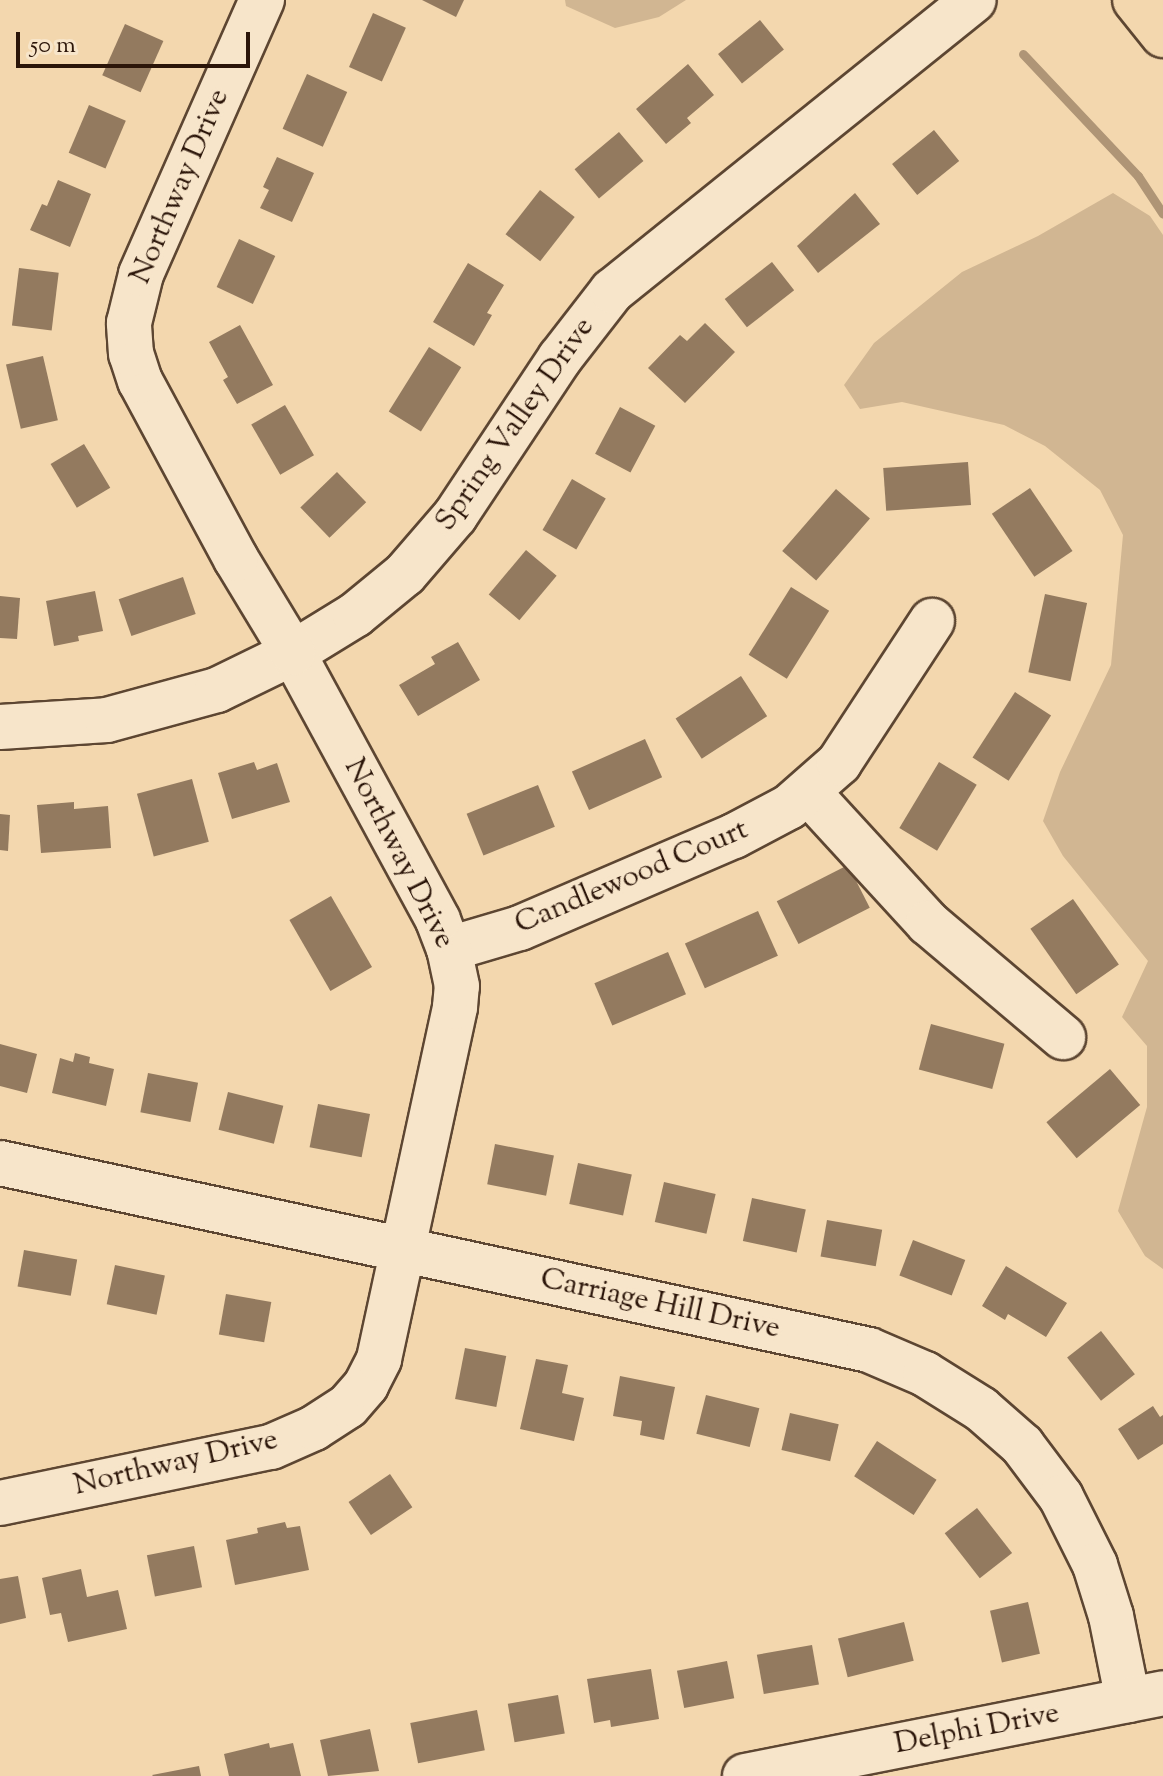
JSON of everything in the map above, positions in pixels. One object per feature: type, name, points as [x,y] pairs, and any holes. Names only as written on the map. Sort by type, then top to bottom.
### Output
[{"type":"main road","points":[[1135,0],[1163,35]]},
{"type":"street","name":"Northway Drive","points":[[0,1503],[271,1447],[314,1428],[348,1406],[366,1385],[379,1359],[406,1250],[455,1007],[457,986],[449,949],[438,920],[293,653],[236,559],[140,381],[131,354],[129,323],[141,274],[262,0]]},
{"type":"street","name":"Spring Valley Drive","points":[[0,727],[107,720],[217,690],[293,653],[355,615],[405,574],[455,516],[560,358],[612,291],[974,0]]},
{"type":"street","name":"Candlewood Court","points":[[449,949],[520,928],[734,836],[789,807],[839,763],[932,621]]},
{"type":"street","points":[[808,792],[928,923],[1063,1037]]},
{"type":"street","name":"Carriage Hill Drive","points":[[0,1163],[869,1350],[925,1374],[981,1409],[1022,1445],[1061,1497],[1095,1565],[1111,1616],[1146,1696]]},
{"type":"street","name":"Delphi Drive","points":[[745,1776],[1146,1696]]},
{"type":"shaded area","points":[[565,0],[686,0],[659,17],[615,28],[566,6]]},
{"type":"shaded area","points":[[1113,193],[1150,216],[1163,235],[1163,1269],[1145,1256],[1118,1211],[1147,1107],[1147,1046],[1122,1017],[1148,961],[1063,856],[1043,821],[1060,772],[1111,665],[1123,535],[1100,490],[1045,446],[1004,425],[902,402],[860,409],[844,385],[874,343],[962,272],[1038,236]]},
{"type":"building","points":[[422,0],[464,0],[456,17]]},
{"type":"building","points":[[373,13],[406,28],[382,82],[349,67]]},
{"type":"building","points":[[760,20],[784,50],[742,84],[718,54]]},
{"type":"building","points":[[125,24],[163,41],[141,92],[102,75]]},
{"type":"building","points":[[688,64],[714,95],[687,118],[691,123],[666,144],[636,109]]},
{"type":"building","points":[[307,74],[347,92],[323,147],[283,129]]},
{"type":"building","points":[[89,105],[126,121],[106,168],[69,153]]},
{"type":"building","points":[[934,130],[959,161],[917,195],[892,164]]},
{"type":"building","points":[[619,132],[643,161],[599,198],[575,169]]},
{"type":"building","points":[[277,157],[314,173],[292,222],[260,208],[269,190],[263,187]]},
{"type":"building","points":[[58,180],[91,194],[70,247],[30,230],[42,204],[47,206]]},
{"type":"building","points":[[540,190],[575,217],[540,261],[506,234]]},
{"type":"building","points":[[855,193],[880,224],[818,273],[797,246]]},
{"type":"building","points":[[239,239],[275,256],[253,304],[217,287]]},
{"type":"building","points":[[772,262],[794,290],[747,327],[725,299]]},
{"type":"building","points":[[468,263],[504,285],[487,313],[492,315],[474,346],[433,322]]},
{"type":"building","points":[[19,268],[59,273],[52,330],[12,326]]},
{"type":"building","points":[[705,323],[735,352],[685,403],[648,368],[680,335],[687,341]]},
{"type":"building","points":[[240,325],[273,385],[237,404],[223,380],[228,377],[209,342]]},
{"type":"building","points":[[429,347],[461,367],[421,432],[389,411]]},
{"type":"building","points":[[43,356],[58,420],[21,429],[6,365]]},
{"type":"building","points":[[285,405],[314,455],[280,475],[251,424]]},
{"type":"building","points":[[620,407],[655,426],[630,473],[595,454]]},
{"type":"building","points":[[84,444],[110,488],[77,508],[51,464]]},
{"type":"building","points":[[968,462],[971,505],[886,511],[883,468]]},
{"type":"building","points":[[337,472],[366,502],[329,538],[300,507]]},
{"type":"building","points":[[572,479],[606,498],[576,550],[542,530]]},
{"type":"building","points":[[1030,488],[1072,551],[1034,577],[992,514]]},
{"type":"building","points":[[836,489],[870,519],[816,580],[782,551]]},
{"type":"building","points":[[526,550],[557,576],[519,620],[489,594]]},
{"type":"building","points":[[183,577],[196,614],[131,636],[119,599]]},
{"type":"building","points":[[791,587],[829,611],[787,679],[749,655]]},
{"type":"building","points":[[95,591],[103,631],[78,636],[79,641],[54,646],[46,601]]},
{"type":"building","points":[[1045,594],[1087,603],[1070,681],[1028,672]]},
{"type":"building","points":[[0,596],[20,598],[17,639],[0,638]]},
{"type":"building","points":[[458,642],[480,680],[418,716],[399,685],[435,664],[431,657]]},
{"type":"building","points":[[741,676],[767,716],[702,759],[676,718]]},
{"type":"building","points":[[1015,692],[1051,715],[1009,781],[973,757]]},
{"type":"building","points":[[645,739],[662,777],[589,810],[572,772]]},
{"type":"building","points":[[254,762],[257,770],[277,763],[290,802],[232,819],[218,773]]},
{"type":"building","points":[[939,762],[977,785],[937,851],[899,828]]},
{"type":"building","points":[[192,779],[209,842],[154,857],[137,794]]},
{"type":"building","points":[[538,785],[555,827],[483,856],[467,814]]},
{"type":"building","points":[[74,802],[74,809],[108,806],[111,848],[41,853],[37,805]]},
{"type":"building","points":[[0,814],[10,815],[8,851],[0,850]]},
{"type":"building","points":[[848,865],[870,908],[799,944],[777,901]]},
{"type":"building","points":[[331,896],[372,967],[330,991],[289,920]]},
{"type":"building","points":[[1073,899],[1119,965],[1076,994],[1030,929]]},
{"type":"building","points":[[758,911],[778,956],[705,988],[685,944]]},
{"type":"building","points":[[668,952],[686,994],[612,1026],[594,983]]},
{"type":"building","points":[[931,1024],[1004,1044],[992,1089],[919,1069]]},
{"type":"building","points":[[0,1044],[37,1054],[27,1093],[0,1086]]},
{"type":"building","points":[[75,1053],[90,1057],[89,1063],[114,1069],[106,1106],[52,1093],[60,1058],[73,1062]]},
{"type":"building","points":[[1110,1069],[1140,1105],[1077,1158],[1046,1122]]},
{"type":"building","points":[[148,1073],[198,1083],[190,1122],[140,1112]]},
{"type":"building","points":[[228,1092],[283,1106],[274,1144],[219,1130]]},
{"type":"building","points":[[318,1104],[370,1114],[362,1157],[310,1147]]},
{"type":"building","points":[[495,1144],[554,1155],[546,1196],[487,1184]]},
{"type":"building","points":[[578,1163],[632,1174],[623,1216],[569,1204]]},
{"type":"building","points":[[664,1182],[716,1194],[706,1234],[655,1222]]},
{"type":"building","points":[[752,1198],[806,1209],[797,1252],[743,1241]]},
{"type":"building","points":[[827,1220],[882,1230],[876,1266],[821,1256]]},
{"type":"building","points":[[913,1240],[965,1260],[952,1296],[899,1275]]},
{"type":"building","points":[[24,1250],[77,1259],[71,1296],[18,1286]]},
{"type":"building","points":[[115,1265],[165,1276],[157,1315],[107,1304]]},
{"type":"building","points":[[1006,1266],[1067,1303],[1046,1337],[1008,1314],[1005,1320],[982,1306]]},
{"type":"building","points":[[226,1294],[271,1302],[264,1342],[219,1334]]},
{"type":"building","points":[[1101,1331],[1135,1374],[1101,1401],[1067,1357]]},
{"type":"building","points":[[465,1348],[506,1356],[496,1407],[455,1399]]},
{"type":"building","points":[[536,1359],[568,1365],[562,1393],[584,1398],[574,1441],[520,1429]]},
{"type":"building","points":[[620,1376],[675,1387],[664,1440],[640,1435],[642,1421],[613,1416]]},
{"type":"building","points":[[706,1395],[759,1408],[750,1447],[696,1434]]},
{"type":"building","points":[[1153,1406],[1160,1417],[1163,1415],[1163,1444],[1138,1460],[1118,1429]]},
{"type":"building","points":[[790,1413],[839,1424],[830,1461],[781,1450]]},
{"type":"building","points":[[877,1441],[937,1480],[914,1515],[854,1476]]},
{"type":"building","points":[[390,1474],[412,1507],[371,1535],[349,1502]]},
{"type":"building","points":[[977,1508],[1012,1553],[980,1578],[945,1533]]},
{"type":"building","points":[[285,1522],[287,1528],[300,1526],[309,1570],[235,1585],[226,1540],[258,1533],[257,1528]]},
{"type":"building","points":[[194,1546],[202,1587],[155,1596],[147,1555]]},
{"type":"building","points":[[81,1569],[87,1597],[118,1590],[127,1629],[68,1642],[61,1613],[50,1615],[42,1578]]},
{"type":"building","points":[[18,1576],[26,1618],[0,1624],[0,1579]]},
{"type":"building","points":[[1028,1602],[1040,1654],[1002,1662],[990,1611]]},
{"type":"building","points":[[904,1622],[914,1661],[848,1677],[838,1638]]},
{"type":"building","points":[[812,1645],[819,1684],[764,1694],[757,1655]]},
{"type":"building","points":[[727,1661],[734,1698],[684,1708],[677,1671]]},
{"type":"building","points":[[651,1669],[659,1719],[611,1727],[610,1720],[594,1723],[587,1679]]},
{"type":"building","points":[[558,1695],[565,1733],[515,1742],[508,1704]]},
{"type":"building","points":[[477,1710],[485,1750],[418,1763],[410,1723]]},
{"type":"building","points":[[370,1729],[379,1771],[328,1776],[320,1740]]},
{"type":"building","points":[[269,1743],[270,1748],[293,1743],[301,1776],[229,1776],[224,1754]]},
{"type":"building","points":[[199,1766],[201,1776],[152,1775]]},
{"type":"waterway","points":[[1023,54],[1138,176],[1163,214]]}]
